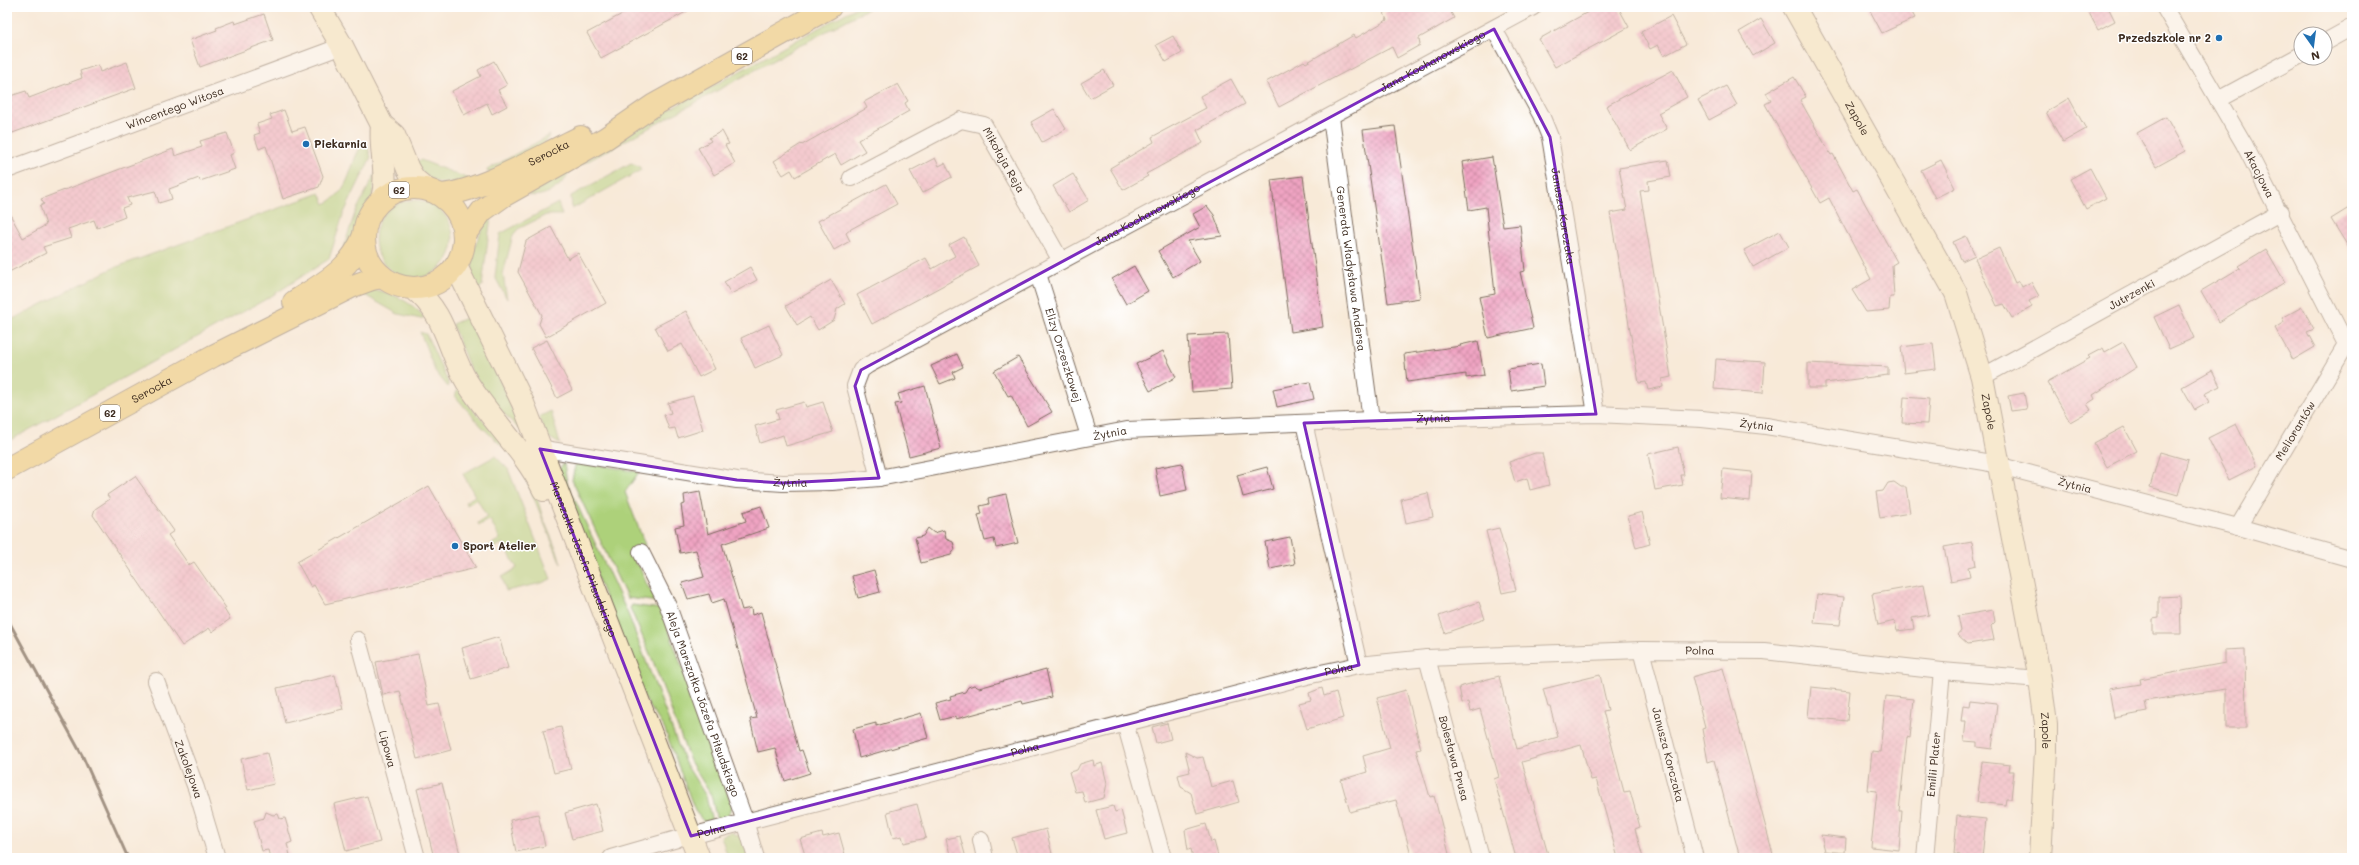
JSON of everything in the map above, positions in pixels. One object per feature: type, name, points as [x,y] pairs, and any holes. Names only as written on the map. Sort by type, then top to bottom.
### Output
[{"type":"main road","points":[[319,7],[342,46],[382,125],[394,135],[408,169],[414,179],[433,192]]},
{"type":"main road","name":"Serocka","points":[[465,234],[482,211],[493,203],[606,138],[654,105],[830,7]]},
{"type":"main road","name":"Zapole","points":[[1794,7],[1956,294],[1982,377],[2040,679],[2046,724],[2046,751],[2040,858]]},
{"type":"main road","name":"Serocka","points":[[433,192],[456,194],[485,183],[600,128],[654,105]]},
{"type":"main road","points":[[382,125],[380,142],[385,176],[382,199]]},
{"type":"main road","name":"62","points":[[410,188],[433,192],[453,205],[461,219],[465,234],[463,250],[456,266],[445,278],[430,286],[413,288],[397,285],[382,277],[371,264],[365,250],[364,236],[367,221],[373,209],[382,199],[395,191],[410,188]]},
{"type":"main road","name":"Serocka","points":[[212,356],[344,267],[358,252],[364,236]]},
{"type":"main road","name":"Marszałka Józefa Piłsudskiego","points":[[456,266],[523,403],[598,592],[684,844]]},
{"type":"main road","name":"Serocka","points":[[7,469],[212,356],[353,286],[372,278],[382,277]]},
{"type":"main road","name":"Marszałka Józefa Piłsudskiego","points":[[413,288],[427,299],[438,315],[467,381],[488,413],[533,469],[544,490],[583,584],[684,844],[699,858]]},
{"type":"street","name":"Jana Kochanowskiego","points":[[879,478],[856,393],[855,386],[861,370],[1533,7]]},
{"type":"street","name":"Akacjowa","points":[[2164,7],[2281,212],[2349,339]]},
{"type":"street","points":[[2333,38],[2352,27]]},
{"type":"street","name":"Janusza Korczaka","points":[[1494,29],[1541,115],[1550,138],[1596,414]]},
{"type":"street","name":"Wincentego Witosa","points":[[7,170],[342,46]]},
{"type":"street","points":[[2218,100],[2293,59]]},
{"type":"street","name":"Generała Władysława Andersa","points":[[1331,117],[1371,420]]},
{"type":"street","name":"Mikołaja Reja","points":[[852,178],[962,120],[984,125],[1061,261]]},
{"type":"street","name":"Jutrzenki","points":[[1982,377],[2281,212]]},
{"type":"street","name":"Elizy Orzeszkowej","points":[[1038,274],[1089,436]]},
{"type":"street","name":"Meliorantów","points":[[2238,527],[2349,339]]},
{"type":"street","name":"Żytnia","points":[[508,436],[529,447],[540,449],[737,480],[783,483],[832,482],[879,478],[1089,436],[1127,430],[1371,420],[1596,414],[1702,420],[1766,426],[1999,466],[2238,527],[2352,559]]},
{"type":"street","name":"Polna","points":[[1304,423],[1359,665]]},
{"type":"street","name":"Aleja Marszałka Józefa Piłsudskiego","points":[[641,552],[668,606],[745,821],[756,858]]},
{"type":"street","name":"Lipowa","points":[[358,640],[417,858]]},
{"type":"street","name":"Janusza Korczaka","points":[[1641,650],[1695,858]]},
{"type":"street","name":"Polna","points":[[611,858],[684,844],[745,821],[1311,675],[1359,665],[1426,658],[1641,650],[1764,651],[1942,671],[2040,679]]},
{"type":"street","name":"Bolesława Prusa","points":[[1426,658],[1481,858]]},
{"type":"street","name":"Emilii Plater","points":[[1925,858],[1942,671]]},
{"type":"street","name":"Zakolejowa","points":[[156,681],[196,788],[217,858]]},
{"type":"street","points":[[1125,723],[1163,858]]},
{"type":"street","points":[[981,840],[985,858]]},
{"type":"highlighted area","points":[[1494,29],[1550,137],[1596,414],[1304,423],[1359,665],[691,836],[540,449],[737,480],[783,483],[879,478],[855,386],[861,370]]},
{"type":"green space","points":[[857,7],[871,7],[570,171],[563,182],[553,190],[540,195],[528,195],[665,112]]},
{"type":"green space","points":[[550,135],[542,146],[488,173],[487,170]]},
{"type":"green space","points":[[366,142],[371,157],[343,215],[329,259],[270,297],[7,442],[7,322],[111,269],[320,193],[325,204],[335,197],[342,189],[347,181],[356,155]]},
{"type":"green space","points":[[421,160],[469,179],[451,183],[438,182],[427,176],[414,163]]},
{"type":"green space","points":[[631,163],[639,166],[641,170],[572,209],[571,196]]},
{"type":"green space","points":[[376,172],[372,198],[362,212],[356,232],[341,255],[355,213]]},
{"type":"green space","points":[[414,200],[429,203],[436,207],[446,217],[450,224],[453,239],[450,254],[446,261],[436,271],[429,275],[414,278],[399,275],[392,271],[382,261],[378,254],[375,239],[378,224],[382,217],[392,207],[399,203]]},
{"type":"green space","points":[[558,203],[562,215],[546,215],[518,229],[513,235],[503,274],[507,299],[495,277],[500,234]]},
{"type":"green space","points":[[491,216],[482,286],[476,291],[472,272],[474,252],[485,223]]},
{"type":"green space","points":[[372,290],[393,295],[401,299],[414,307],[424,317],[421,319],[398,314],[361,293]]},
{"type":"green space","points":[[466,318],[482,344],[496,372],[520,428],[519,429],[492,401],[470,369],[452,324]]},
{"type":"green space","points":[[420,332],[426,334],[449,384],[448,387],[435,371]]},
{"type":"green space","points":[[458,389],[470,407],[510,448],[531,477],[543,518],[558,553],[561,564],[519,462],[482,427],[455,396]]},
{"type":"green space","points":[[551,411],[560,444],[546,436],[539,417]]},
{"type":"green space","points":[[495,456],[508,469],[551,579],[542,583],[506,591],[502,577],[517,568],[503,543],[492,549],[490,545],[500,539],[490,520],[479,525],[478,523],[487,517],[477,499],[467,505],[465,502],[475,496],[463,474]]},
{"type":"green space","points":[[576,461],[639,472],[625,492],[645,545],[632,551],[636,565],[639,565],[647,585],[659,602],[627,598],[572,480]]},
{"type":"green space","points":[[564,463],[567,483],[628,614],[685,763],[706,796],[712,822],[704,822],[695,811],[665,730],[643,696],[557,472]]},
{"type":"green space","points":[[632,605],[661,609],[732,806],[727,816],[723,819],[717,821],[711,795],[690,761],[653,661],[630,608]]},
{"type":"green space","points":[[731,832],[743,838],[749,858],[728,858],[721,836]]},
{"type":"building","points":[[635,7],[695,7],[601,58],[587,33]]},
{"type":"building","points":[[1395,7],[1448,7],[1454,18],[1419,38],[1420,45],[1397,58],[1392,47],[1279,107],[1266,82],[1304,61],[1306,63],[1354,35],[1356,38],[1387,20],[1384,13]]},
{"type":"building","points":[[1597,7],[1618,7],[1629,27],[1555,67],[1539,39]]},
{"type":"building","points":[[1868,7],[1909,7],[1915,18],[1882,33]]},
{"type":"building","points":[[2086,7],[2108,7],[2115,21],[2098,30]]},
{"type":"building","points":[[264,14],[273,40],[200,67],[190,40],[217,30],[216,28],[234,21],[235,24]]},
{"type":"building","points":[[1671,16],[1686,44],[1664,56],[1658,45],[1650,49],[1641,32]]},
{"type":"building","points":[[1761,19],[1775,43],[1753,56],[1739,32]]},
{"type":"building","points":[[1173,36],[1182,53],[1166,62],[1156,45]]},
{"type":"building","points":[[494,61],[507,85],[498,90],[507,106],[492,114],[487,103],[464,115],[452,91],[481,76],[478,70]]},
{"type":"building","points":[[127,62],[136,88],[7,135],[7,97],[26,91],[29,98],[82,78],[80,71],[98,65],[100,72]]},
{"type":"building","points":[[1104,70],[1113,85],[1090,98],[1081,83]]},
{"type":"building","points":[[1673,70],[1687,97],[1658,113],[1667,129],[1630,150],[1606,106]]},
{"type":"building","points":[[1794,77],[1806,97],[1800,100],[1831,155],[1833,154],[1853,191],[1857,189],[1897,262],[1892,265],[1894,297],[1890,297],[1889,310],[1866,312],[1852,290],[1871,279],[1829,198],[1820,203],[1765,104],[1771,101],[1766,93]]},
{"type":"building","points":[[1231,79],[1245,104],[1197,130],[1203,143],[1146,174],[1148,176],[1123,190],[1110,168],[1154,142],[1152,137],[1206,108],[1200,96]]},
{"type":"building","points":[[898,84],[908,101],[905,103],[909,111],[858,140],[865,151],[841,165],[835,154],[795,177],[791,170],[783,175],[774,161],[801,144],[802,145],[867,108],[864,102]]},
{"type":"building","points":[[1726,86],[1737,105],[1709,120],[1698,100]]},
{"type":"building","points":[[2069,98],[2086,129],[2063,142],[2046,112]]},
{"type":"building","points":[[1054,109],[1066,129],[1042,142],[1031,122]]},
{"type":"building","points":[[284,110],[292,131],[305,127],[323,176],[319,187],[283,199],[266,146],[259,149],[254,135],[260,133],[257,124],[272,119],[270,115]]},
{"type":"building","points":[[2166,117],[2185,151],[2156,167],[2137,133]]},
{"type":"building","points":[[1395,126],[1420,298],[1388,303],[1363,130]]},
{"type":"building","points":[[722,131],[729,144],[725,145],[735,163],[714,175],[698,148],[711,141],[709,138]]},
{"type":"building","points":[[227,133],[234,153],[230,155],[235,169],[200,181],[199,178],[169,189],[172,199],[159,203],[155,191],[127,198],[130,205],[122,208],[125,217],[97,228],[94,220],[68,229],[71,238],[43,247],[46,253],[7,273],[7,209],[23,238],[46,225],[40,206],[44,204],[41,199],[173,149],[175,156],[202,147],[200,141]]},
{"type":"building","points":[[1492,157],[1503,227],[1520,225],[1525,271],[1520,272],[1533,328],[1488,338],[1479,297],[1495,294],[1486,207],[1469,210],[1462,162]]},
{"type":"building","points":[[935,158],[939,166],[945,163],[952,177],[922,193],[910,171]]},
{"type":"building","points":[[1668,160],[1671,177],[1648,181],[1649,190],[1640,191],[1671,377],[1662,379],[1663,387],[1648,390],[1646,382],[1639,383],[1610,213],[1627,210],[1619,168]]},
{"type":"building","points":[[1941,160],[1955,188],[1935,198],[1921,170]]},
{"type":"building","points":[[2090,168],[2106,198],[2086,209],[2070,179]]},
{"type":"building","points":[[1073,174],[1089,200],[1069,212],[1053,186]]},
{"type":"building","points":[[1303,176],[1323,327],[1291,332],[1271,180]]},
{"type":"building","points":[[886,184],[897,204],[851,229],[846,233],[850,241],[834,250],[818,221]]},
{"type":"building","points":[[1207,206],[1214,215],[1222,236],[1188,241],[1200,261],[1173,277],[1158,251],[1200,227],[1193,214]]},
{"type":"building","points":[[2352,206],[2352,253],[2331,219]]},
{"type":"building","points":[[551,227],[568,259],[578,253],[606,303],[546,337],[539,324],[542,315],[518,272],[526,241]]},
{"type":"building","points":[[1780,231],[1789,247],[1753,267],[1744,250]]},
{"type":"building","points":[[1966,236],[1975,255],[1962,261],[1953,242]]},
{"type":"building","points":[[964,237],[979,266],[872,324],[857,295],[926,258],[932,269],[955,256],[949,245]]},
{"type":"building","points":[[1999,248],[2015,283],[2019,281],[2022,287],[2031,282],[2039,296],[2029,301],[2032,307],[2012,318],[2004,304],[1997,306],[1975,259]]},
{"type":"building","points":[[2266,249],[2285,282],[2219,322],[2201,291],[2240,268],[2238,266]]},
{"type":"building","points":[[1134,266],[1148,291],[1126,304],[1112,279]]},
{"type":"building","points":[[750,267],[757,280],[731,294],[724,282]]},
{"type":"building","points":[[831,280],[845,304],[837,309],[834,320],[818,330],[810,317],[797,325],[786,306]]},
{"type":"building","points":[[2179,305],[2194,338],[2169,349],[2154,317]]},
{"type":"building","points":[[2302,307],[2314,329],[2307,332],[2315,347],[2293,360],[2275,328],[2284,322],[2282,318]]},
{"type":"building","points":[[686,311],[715,369],[699,377],[682,344],[668,351],[655,327]]},
{"type":"building","points":[[769,325],[783,355],[755,368],[741,338]]},
{"type":"building","points":[[1228,334],[1232,389],[1192,392],[1188,336]]},
{"type":"building","points":[[547,340],[572,390],[557,398],[531,348]]},
{"type":"building","points":[[1478,341],[1484,375],[1466,378],[1466,374],[1407,382],[1404,354],[1461,346],[1460,345]]},
{"type":"building","points":[[2123,342],[2137,367],[2093,395],[2095,399],[2087,404],[2091,410],[2070,422],[2047,382],[2090,358],[2088,356],[2103,348],[2105,352]]},
{"type":"building","points":[[1933,343],[1936,369],[1904,373],[1901,347]]},
{"type":"building","points":[[1163,351],[1176,377],[1150,391],[1136,364]]},
{"type":"building","points":[[957,354],[963,367],[953,372],[955,378],[940,384],[931,366]]},
{"type":"building","points":[[1018,357],[1052,412],[1027,426],[1011,395],[1008,396],[994,371]]},
{"type":"building","points":[[1716,359],[1765,362],[1763,393],[1714,389]]},
{"type":"building","points":[[1808,363],[1888,367],[1888,375],[1825,383],[1825,388],[1808,388]]},
{"type":"building","points":[[1541,364],[1544,386],[1511,391],[1508,369]]},
{"type":"building","points":[[2212,370],[2220,386],[2204,394],[2209,402],[2195,410],[2182,387]]},
{"type":"building","points":[[1310,382],[1314,399],[1277,407],[1273,389]]},
{"type":"building","points":[[925,386],[941,448],[909,456],[895,404],[901,403],[898,394]]},
{"type":"building","points":[[2024,393],[2027,409],[2011,411],[2008,396]]},
{"type":"building","points":[[693,396],[703,430],[678,438],[675,428],[669,429],[664,415],[671,413],[668,403]]},
{"type":"building","points":[[1904,397],[1929,399],[1927,424],[1902,423]]},
{"type":"building","points":[[804,402],[806,407],[823,402],[833,432],[786,446],[783,435],[760,443],[755,426],[779,419],[776,410]]},
{"type":"building","points":[[2236,424],[2257,466],[2229,480],[2208,438]]},
{"type":"building","points":[[2124,427],[2137,451],[2107,467],[2094,443]]},
{"type":"building","points":[[1678,447],[1684,475],[1681,475],[1683,485],[1655,490],[1648,454]]},
{"type":"building","points":[[2160,452],[2188,460],[2178,495],[2150,487]]},
{"type":"building","points":[[1535,453],[1542,453],[1549,485],[1530,490],[1527,478],[1515,482],[1509,462]]},
{"type":"building","points":[[1182,463],[1187,490],[1160,496],[1155,468]]},
{"type":"building","points":[[1267,467],[1273,489],[1243,497],[1237,475]]},
{"type":"building","points":[[1723,469],[1752,472],[1750,501],[1720,498]]},
{"type":"building","points":[[135,476],[174,531],[168,535],[189,565],[194,562],[226,608],[224,609],[230,619],[212,632],[209,628],[182,646],[93,515],[95,509],[110,499],[107,495]]},
{"type":"building","points":[[1894,482],[1901,487],[1906,487],[1910,513],[1880,518],[1876,492],[1883,491],[1888,483]]},
{"type":"building","points":[[429,486],[476,568],[325,604],[314,585],[311,587],[297,562]]},
{"type":"building","points":[[700,492],[708,534],[746,521],[743,512],[761,506],[769,528],[722,544],[742,610],[751,608],[752,615],[761,612],[799,751],[802,750],[810,773],[785,781],[775,748],[758,752],[750,719],[757,718],[724,599],[712,603],[709,594],[688,599],[682,583],[704,577],[696,550],[680,553],[675,527],[684,525],[681,505],[685,504],[684,495]]},
{"type":"building","points":[[1428,493],[1433,517],[1406,523],[1401,499]]},
{"type":"building","points":[[1006,494],[1018,543],[996,548],[994,539],[985,541],[978,515],[982,514],[980,506],[989,504],[988,498]]},
{"type":"building","points":[[1642,512],[1650,544],[1636,548],[1628,516]]},
{"type":"building","points":[[928,528],[934,533],[944,530],[946,539],[953,542],[955,549],[951,555],[921,563],[915,538],[923,536]]},
{"type":"building","points":[[1499,528],[1516,590],[1502,593],[1486,531]]},
{"type":"building","points":[[1290,537],[1295,564],[1270,569],[1265,542]]},
{"type":"building","points":[[1972,542],[1976,565],[1968,567],[1970,577],[1951,581],[1944,547]]},
{"type":"building","points":[[874,570],[880,592],[858,598],[852,576]]},
{"type":"building","points":[[1923,585],[1929,615],[1912,618],[1914,629],[1897,631],[1895,621],[1878,625],[1872,594]]},
{"type":"building","points":[[1817,594],[1844,597],[1840,625],[1814,623]]},
{"type":"building","points":[[2180,596],[2181,634],[2153,634],[2153,619],[2159,618],[2159,597]]},
{"type":"building","points":[[1479,602],[1485,619],[1445,633],[1439,616]]},
{"type":"building","points":[[1993,610],[1995,622],[1991,626],[1994,640],[1968,644],[1958,635],[1961,631],[1958,616]]},
{"type":"building","points":[[499,637],[508,668],[471,679],[462,648]]},
{"type":"building","points":[[2245,649],[2246,728],[2226,728],[2226,689],[2145,701],[2147,712],[2114,718],[2109,689],[2141,684],[2140,679],[2225,663],[2225,650]]},
{"type":"building","points":[[418,654],[429,706],[439,704],[451,750],[417,759],[400,691],[383,695],[376,662]]},
{"type":"building","points":[[1723,668],[1774,858],[1740,858],[1714,760],[1708,762],[1702,729],[1705,728],[1692,677]]},
{"type":"building","points":[[1046,669],[1052,697],[1023,704],[1022,701],[956,719],[956,716],[940,720],[935,703],[951,699],[950,696],[965,692],[968,687],[974,685],[979,688]]},
{"type":"building","points":[[335,675],[343,709],[285,723],[277,688]]},
{"type":"building","points":[[1600,675],[1608,710],[1603,711],[1624,792],[1630,791],[1640,827],[1635,829],[1643,858],[1618,858],[1596,779],[1591,780],[1581,745],[1522,762],[1549,858],[1516,858],[1494,779],[1499,777],[1480,709],[1470,712],[1468,702],[1462,703],[1459,687],[1499,676],[1517,749],[1558,737],[1550,707],[1548,707],[1543,689]]},
{"type":"building","points":[[1811,687],[1850,691],[1847,721],[1808,717]]},
{"type":"building","points":[[1322,688],[1324,696],[1336,692],[1343,718],[1307,729],[1299,703],[1311,700],[1309,693]]},
{"type":"building","points":[[1406,690],[1421,749],[1416,750],[1430,797],[1434,796],[1449,854],[1446,855],[1446,858],[1412,858],[1396,800],[1350,812],[1341,780],[1367,772],[1363,756],[1390,748],[1377,698]]},
{"type":"building","points":[[1886,696],[1914,699],[1910,738],[1907,737],[1899,811],[1902,811],[1899,850],[1871,847],[1877,791],[1868,790],[1872,751],[1880,752]]},
{"type":"building","points":[[1970,700],[1997,703],[1992,749],[1977,747],[1977,742],[1964,741],[1966,721],[1961,721],[1963,705],[1969,706]]},
{"type":"building","points":[[921,713],[928,738],[859,758],[853,729],[876,723],[876,726]]},
{"type":"building","points":[[1167,723],[1171,739],[1156,743],[1152,727]]},
{"type":"building","points":[[561,727],[571,769],[554,773],[543,731]]},
{"type":"building","points":[[1185,752],[1197,758],[1203,757],[1211,787],[1233,781],[1239,802],[1197,814],[1191,793],[1181,787],[1178,775],[1190,772]]},
{"type":"building","points":[[267,753],[274,784],[248,790],[241,759]]},
{"type":"building","points":[[1093,760],[1094,766],[1102,763],[1107,783],[1104,798],[1085,803],[1082,791],[1075,792],[1069,772],[1077,770],[1080,764]]},
{"type":"building","points":[[1982,762],[2010,765],[2009,771],[2014,771],[2011,799],[2006,799],[2005,805],[1977,802]]},
{"type":"building","points":[[442,783],[461,858],[434,858],[417,789]]},
{"type":"building","points":[[367,796],[380,842],[346,851],[334,804]]},
{"type":"building","points":[[596,804],[603,831],[572,839],[565,813]]},
{"type":"building","points":[[917,804],[926,838],[904,843],[902,836],[893,838],[887,812]]},
{"type":"building","points":[[1113,806],[1115,812],[1121,810],[1127,833],[1104,839],[1096,810]]},
{"type":"building","points":[[266,812],[273,815],[278,814],[280,819],[285,818],[292,842],[287,844],[290,855],[270,858],[268,850],[262,851],[254,821],[264,818]]},
{"type":"building","points":[[538,814],[545,846],[516,852],[510,820]]},
{"type":"building","points":[[1957,816],[1986,819],[1982,858],[1959,858],[1960,855],[1954,854]]},
{"type":"building","points":[[1206,824],[1211,842],[1214,841],[1218,856],[1193,858],[1191,849],[1188,850],[1185,830]]},
{"type":"building","points":[[1046,829],[1053,858],[1018,858],[1012,838]]},
{"type":"building","points":[[822,833],[823,837],[839,833],[846,858],[806,858],[800,839]]},
{"type":"building","points":[[1821,835],[1846,838],[1845,853],[1825,851]]},
{"type":"building","points":[[960,836],[966,858],[951,858],[946,839]]},
{"type":"railway","points":[[7,618],[83,757],[128,858]]},
{"type":"place","name":"Przedszkole nr 2","points":[[2219,38]]},
{"type":"place","name":"Piekarnia","points":[[306,144]]},
{"type":"place","name":"Sport Atelier","points":[[455,546]]}]
